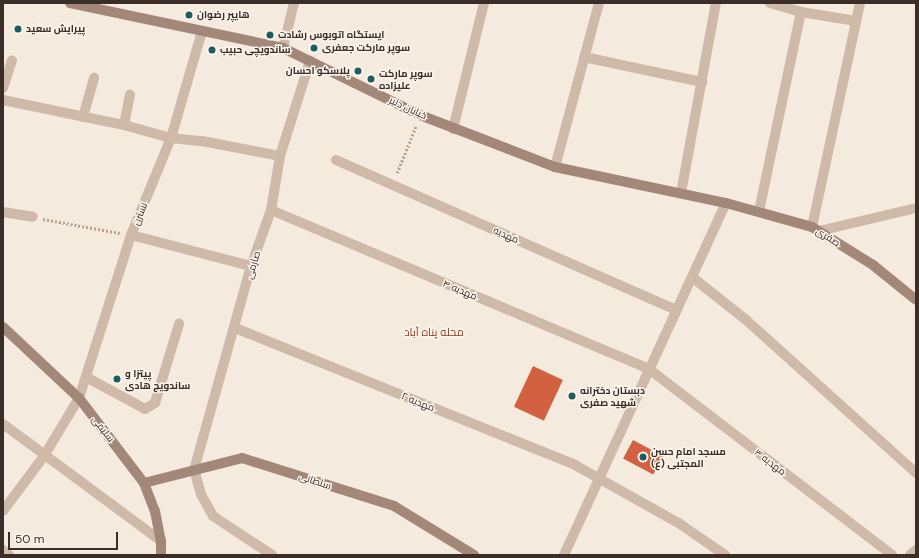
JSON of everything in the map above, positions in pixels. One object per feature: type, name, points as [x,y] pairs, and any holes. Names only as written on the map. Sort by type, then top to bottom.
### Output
[{"type":"street","name":"خیابان دلیر","points":[[70,3],[283,48],[453,129],[555,167],[726,203]]},
{"type":"street","points":[[283,48],[294,3]]},
{"type":"street","points":[[453,129],[484,3]]},
{"type":"street","points":[[555,167],[598,3]]},
{"type":"street","points":[[681,193],[716,3]]},
{"type":"street","points":[[770,3],[801,12],[856,21]]},
{"type":"street","points":[[860,3],[816,229],[916,208]]},
{"type":"street","points":[[759,211],[801,12]]},
{"type":"street","name":"نسترن","points":[[3,511],[44,456],[79,398],[131,235],[171,138],[202,31]]},
{"type":"street","points":[[584,57],[702,82]]},
{"type":"street","points":[[3,88],[12,60]]},
{"type":"street","name":"صارمی","points":[[194,470],[235,328],[251,266],[271,210],[280,156],[310,61]]},
{"type":"street","points":[[84,117],[94,78]]},
{"type":"street","points":[[124,125],[130,95]]},
{"type":"street","points":[[3,100],[124,125],[171,138],[202,141],[280,156]]},
{"type":"street","name":"مهدیه","points":[[336,160],[676,310]]},
{"type":"street","points":[[564,555],[726,203]]},
{"type":"street","name":"صفری","points":[[726,203],[759,211],[816,229],[873,265],[916,300]]},
{"type":"street","name":"مهدیه ۴","points":[[271,210],[649,369]]},
{"type":"street","points":[[3,212],[32,217]]},
{"type":"street","points":[[131,235],[251,266]]},
{"type":"street","points":[[692,277],[746,319],[916,474]]},
{"type":"street","points":[[86,377],[145,409],[155,403],[179,324]]},
{"type":"street","name":"سلیمی","points":[[3,327],[79,398],[144,483],[155,510],[161,541],[161,555]]},
{"type":"street","name":"مهدیه ۲","points":[[235,328],[568,462],[600,478],[680,524],[725,555]]},
{"type":"street","name":"مهدیه ۳","points":[[649,369],[892,555]]},
{"type":"street","points":[[3,424],[44,456],[161,541]]},
{"type":"street","name":"سلطانی","points":[[144,483],[242,458],[394,506],[474,555]]},
{"type":"street","points":[[194,470],[200,494],[213,516],[272,555]]},
{"type":"street","points":[[3,550],[9,555]]},
{"type":"street","points":[[910,555],[916,550]]},
{"type":"path","points":[[392,184],[420,114]]},
{"type":"path","points":[[32,217],[131,235]]},
{"type":"building","points":[[533,366],[563,380],[544,421],[514,407]]},
{"type":"building","name":"مسجد امام حسن المجتبی (ع)","points":[[633,440],[663,456],[653,475],[623,459]]},
{"type":"place","name":"هایپر رضوان","points":[[189,15]]},
{"type":"place","name":"پیرایش سعید","points":[[18,29]]},
{"type":"place","name":"ایستگاه اتوبوس رشادت","points":[[270,35]]},
{"type":"place","name":"سوپر مارکت جعفری","points":[[314,48]]},
{"type":"place","name":"ساندویچی حبیب","points":[[212,50]]},
{"type":"place","name":"پلاسکو احسان","points":[[358,71]]},
{"type":"place","name":"سوپر مارکت علیزاده","points":[[371,79]]},
{"type":"place","name":"پیتزا و ساندویچ هادی","points":[[117,379]]},
{"type":"place","name":"دبستان دخترانه شهید صفری","points":[[572,396]]},
{"type":"place","name":"مسجد امام حسن المجتبی (ع)","points":[[643,457]]},
{"type":"district","name":"محله پناه آباد","points":[[434,332]]}]
